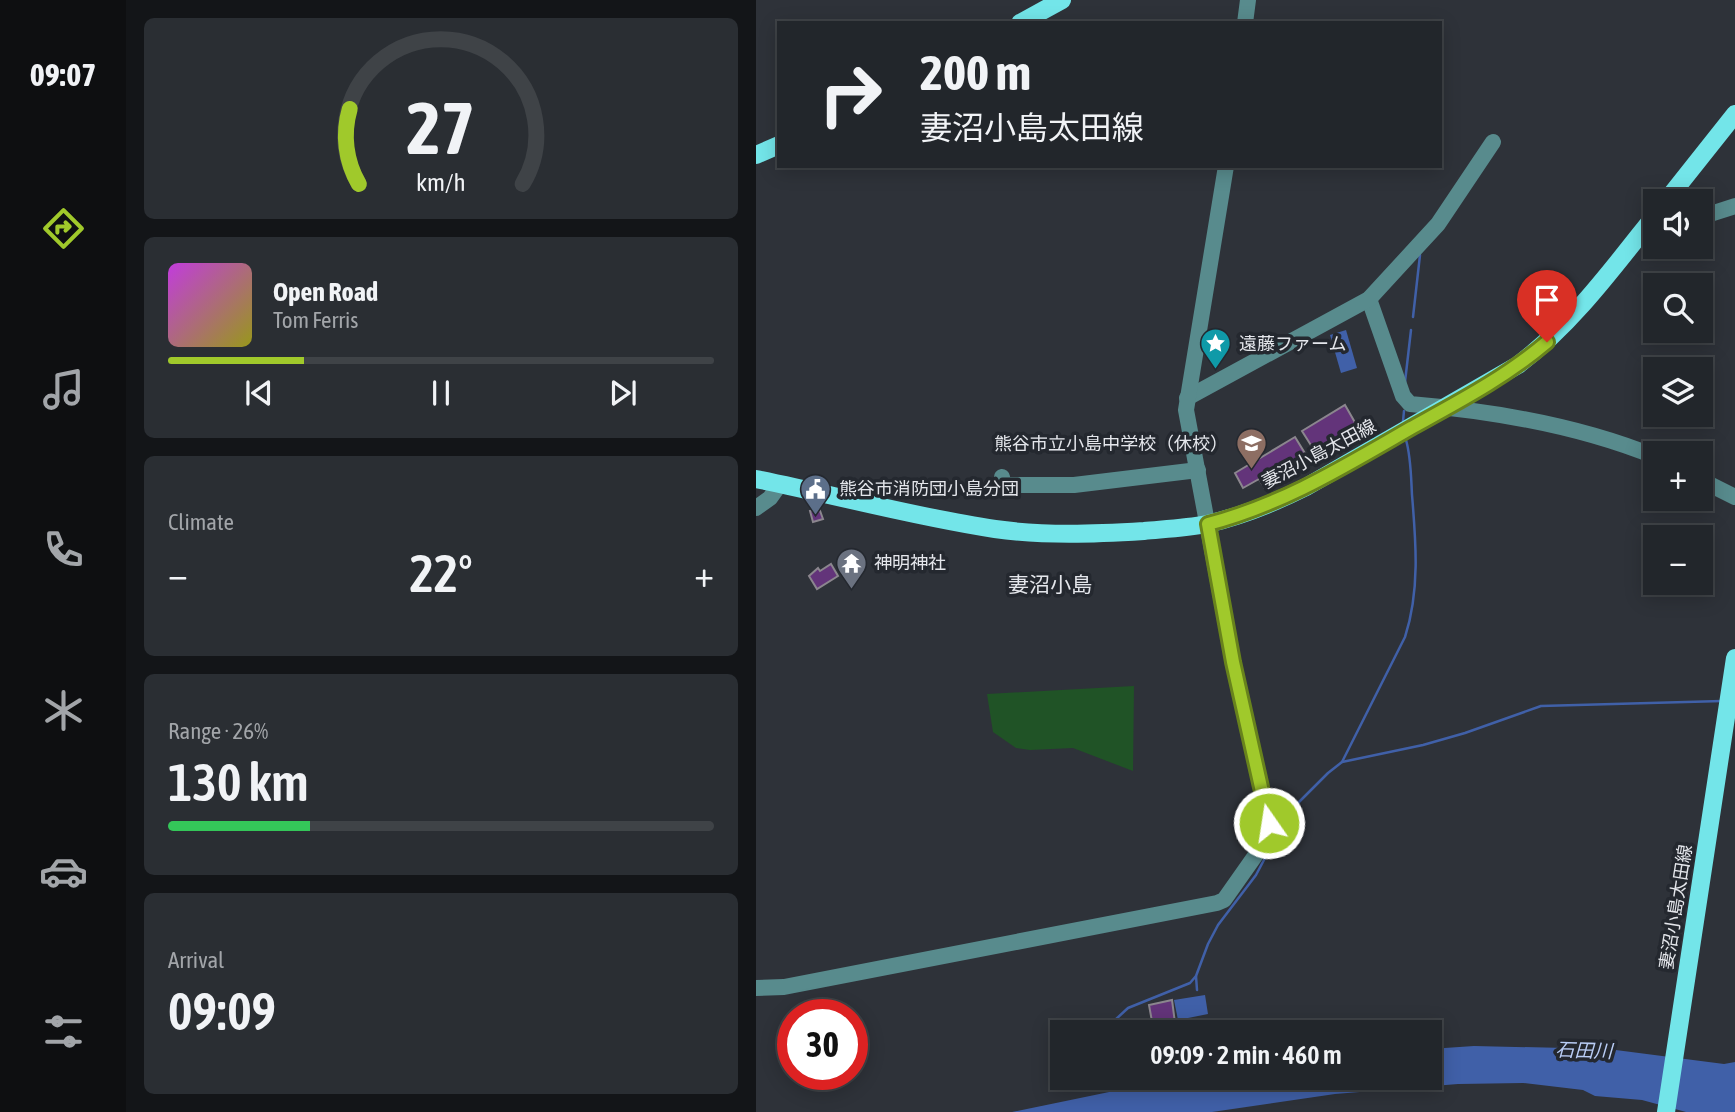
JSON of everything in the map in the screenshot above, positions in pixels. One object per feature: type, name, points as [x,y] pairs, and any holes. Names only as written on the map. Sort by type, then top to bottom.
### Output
[{"type":"main road","points":[[1024,21],[1062,0]]},
{"type":"main road","points":[[1675,189],[1735,114]]},
{"type":"main road","points":[[756,155],[777,146]]},
{"type":"main road","name":"妻沼小島太田線","points":[[756,479],[950,521],[1018,531],[1104,533],[1208,524],[1278,501],[1511,370],[1547,342],[1643,235]]},
{"type":"main road","name":"妻沼小島太田線","points":[[1666,1112],[1735,658]]},
{"type":"street","points":[[1245,21],[1248,0]]},
{"type":"street","points":[[1187,398],[1369,299],[1438,224],[1493,142]]},
{"type":"street","points":[[756,988],[784,987],[1217,903],[1224,900],[1255,856],[1269,823],[1233,662],[1186,410],[1226,168]]},
{"type":"street","points":[[1713,213],[1735,206]]},
{"type":"street","points":[[1369,299],[1403,396],[1410,404],[1450,406],[1585,433],[1643,452]]},
{"type":"street","points":[[1002,477],[1003,485],[1074,485],[1198,470]]},
{"type":"street","points":[[756,508],[771,498],[780,484]]},
{"type":"street","points":[[1713,486],[1735,497]]},
{"type":"green space","points":[[1134,686],[1133,771],[1073,748],[1016,748],[993,732],[987,694]]},
{"type":"water","points":[[1346,330],[1357,368],[1341,373],[1330,335]]},
{"type":"water","points":[[1205,995],[1208,1014],[1178,1020],[1174,1000]]},
{"type":"water","name":"石田川","points":[[1474,1046],[1608,1049],[1724,1064],[1735,1062],[1735,1112],[1686,1112],[1642,1100],[1595,1096],[1583,1090],[1523,1083],[1442,1085],[1442,1048]]},
{"type":"water","points":[[1384,1090],[1335,1094],[1212,1112],[1012,1112],[1114,1091]]},
{"type":"building","points":[[1345,405],[1361,433],[1319,458],[1302,431]]},
{"type":"building","points":[[1295,437],[1306,455],[1294,462],[1297,467],[1272,477],[1274,480],[1264,487],[1259,479],[1243,488],[1235,473]]},
{"type":"building","points":[[819,508],[823,519],[813,522],[810,511]]},
{"type":"building","points":[[831,564],[838,576],[817,589],[809,576],[818,568],[820,571]]},
{"type":"building","points":[[1172,1000],[1175,1020],[1152,1020],[1149,1005]]},
{"type":"waterway","points":[[1413,317],[1420,255]]},
{"type":"waterway","points":[[1405,382],[1411,330]]},
{"type":"waterway","points":[[1403,421],[1404,411]]},
{"type":"waterway","points":[[1342,762],[1405,637],[1410,620],[1415,584],[1415,548],[1406,440]]},
{"type":"waterway","points":[[1115,1020],[1128,1008],[1190,983],[1196,976],[1218,925],[1256,875],[1290,811],[1342,762],[1423,745],[1541,706],[1722,701]]},
{"type":"waterway","points":[[1196,976],[1197,990]]},
{"type":"place","name":"遠藤ファーム","points":[[1216,371]]},
{"type":"place","name":"熊谷市立小島中学校（休校）","points":[[1251,471]]},
{"type":"place","name":"熊谷市消防団小島分団","points":[[816,516]]},
{"type":"place","name":"神明神社","points":[[851,590]]},
{"type":"district","name":"妻沼小島","points":[[1050,585]]},
{"type":"route","points":[[1269,823],[1233,662],[1208,524],[1266,506],[1306,487],[1505,374],[1547,342]]}]
